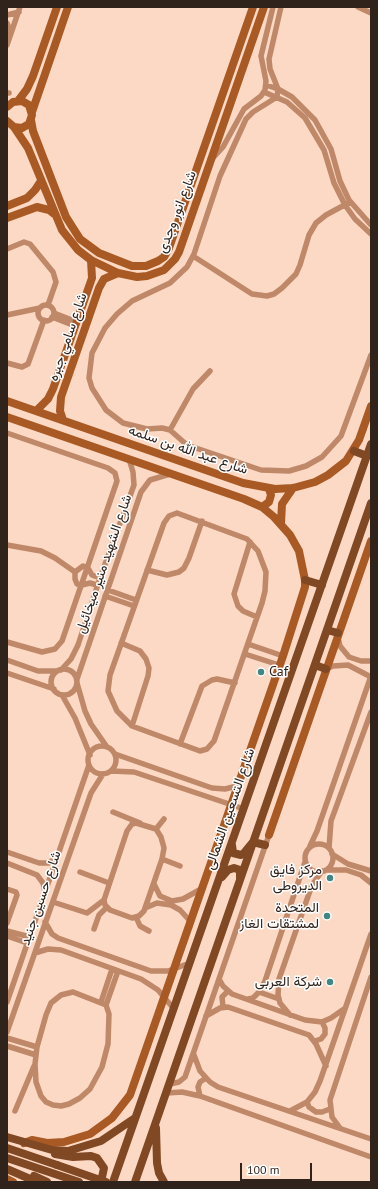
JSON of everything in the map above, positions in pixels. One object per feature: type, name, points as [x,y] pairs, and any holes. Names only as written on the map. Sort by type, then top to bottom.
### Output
[{"type":"main road","name":"شارع التسعين الشمالى","points":[[113,1182],[371,444]]},
{"type":"main road","points":[[354,452],[367,456]]},
{"type":"main road","points":[[135,1182],[167,1094],[371,503]]},
{"type":"main road","points":[[305,584],[322,585]]},
{"type":"main road","points":[[327,630],[338,633]]},
{"type":"main road","points":[[315,665],[326,669]]},
{"type":"main road","points":[[232,844],[233,853],[241,855],[253,842]]},
{"type":"main road","points":[[253,842],[265,845]]},
{"type":"main road","points":[[219,881],[228,870],[234,868],[240,870],[240,880]]},
{"type":"main road","points":[[36,1147],[57,1150],[84,1147],[101,1141],[136,1118]]},
{"type":"main road","points":[[156,1124],[157,1163],[159,1172],[164,1182]]},
{"type":"main road","points":[[7,1137],[61,1156],[91,1156],[97,1158],[104,1168],[101,1182]]},
{"type":"main road","points":[[7,1148],[106,1182]]},
{"type":"main road","points":[[7,1158],[79,1182]]},
{"type":"main road","points":[[7,1169],[47,1182]]},
{"type":"main road","points":[[21,1174],[38,1182]]},
{"type":"street","points":[[10,104],[30,83],[57,7]]},
{"type":"street","points":[[9,123],[22,128],[32,116],[68,7]]},
{"type":"street","name":"شارع انور وجدى","points":[[32,116],[34,136],[66,217],[75,232],[93,249],[112,259],[132,266],[150,265],[164,257],[169,248],[253,7]]},
{"type":"street","name":"شارع انور وجدى","points":[[9,123],[28,148],[54,214],[67,237],[78,250],[90,260],[118,273],[137,277],[154,274],[170,265],[179,252],[264,7]]},
{"type":"street","points":[[210,160],[224,148],[244,110],[264,92],[266,85],[261,56],[272,7]]},
{"type":"street","points":[[277,97],[278,89],[270,69],[269,59],[281,7]]},
{"type":"street","points":[[358,7],[371,13]]},
{"type":"street","points":[[7,16],[19,9]]},
{"type":"street","points":[[7,44],[19,9]]},
{"type":"street","points":[[7,23],[11,33]]},
{"type":"street","points":[[266,85],[292,96],[315,120],[326,139],[337,182],[347,203],[355,219],[371,234]]},
{"type":"street","points":[[264,92],[277,97],[293,107],[310,124],[332,166]]},
{"type":"street","points":[[277,97],[252,112],[246,119],[220,176],[193,256],[187,267],[174,280],[140,296],[117,314],[98,339],[90,365],[89,378],[92,388],[97,400],[109,414],[124,423],[147,429],[162,428],[170,430],[187,445],[261,470],[289,471],[306,466],[329,451],[341,436],[371,355]]},
{"type":"street","points":[[10,104],[26,102],[32,116]]},
{"type":"street","points":[[7,206],[23,200],[35,190],[41,181]]},
{"type":"street","points":[[23,200],[28,209]]},
{"type":"street","points":[[193,256],[252,294],[267,296],[274,294],[286,285],[296,274],[309,235],[316,223],[326,215],[347,203]]},
{"type":"street","points":[[347,203],[371,225]]},
{"type":"street","points":[[7,218],[28,209],[43,208],[54,214]]},
{"type":"street","points":[[67,237],[75,232]]},
{"type":"street","points":[[7,249],[24,242],[30,244],[55,274],[56,283],[48,305],[7,315]]},
{"type":"street","name":"شارع سامي جبره","points":[[36,411],[48,399],[53,389],[92,275],[90,260]]},
{"type":"street","points":[[150,265],[154,274]]},
{"type":"street","name":"شارع سامي جبره","points":[[63,420],[60,406],[62,393],[103,281],[108,276],[118,273]]},
{"type":"street","points":[[92,275],[97,276],[103,281]]},
{"type":"street","points":[[48,305],[52,308],[53,315]]},
{"type":"street","points":[[40,308],[38,314],[44,320]]},
{"type":"street","points":[[53,315],[76,324]]},
{"type":"street","points":[[7,363],[22,367],[28,364],[44,320],[53,315]]},
{"type":"street","points":[[170,430],[193,389],[210,371]]},
{"type":"street","points":[[53,389],[57,393],[62,393]]},
{"type":"street","name":"شارع عبد الله بن سلمه","points":[[7,401],[243,483],[269,489],[293,488],[308,485],[328,476],[354,452]]},
{"type":"street","points":[[354,452],[371,406]]},
{"type":"street","name":"شارع عبد الله بن سلمه","points":[[7,417],[244,499],[262,507],[280,523],[290,535],[299,551],[305,584]]},
{"type":"street","points":[[7,433],[108,468],[115,474],[117,484],[64,638],[58,647],[48,652],[39,652],[7,642]]},
{"type":"street","name":"شارع الشهيد منير ميخائيل","points":[[59,670],[71,658],[78,645],[97,585],[134,485],[133,472],[129,459]]},
{"type":"street","name":"شارع الشهيد منير ميخائيل","points":[[77,681],[143,488],[154,478],[171,474]]},
{"type":"street","points":[[134,485],[140,484],[143,488]]},
{"type":"street","points":[[280,523],[282,504],[293,488]]},
{"type":"street","points":[[262,507],[269,502],[271,495],[269,489]]},
{"type":"street","points":[[181,514],[240,535],[250,542],[262,558],[266,572],[265,591],[235,683],[210,747],[204,751],[197,751],[132,726],[117,711],[108,691],[110,675],[164,523],[169,516],[181,514]]},
{"type":"street","points":[[147,570],[168,575],[179,572],[184,568],[202,521]]},
{"type":"street","points":[[170,1084],[179,1082],[185,1077],[194,1053],[371,541]]},
{"type":"street","points":[[250,542],[234,594],[238,606],[243,611],[257,617]]},
{"type":"street","points":[[7,545],[41,551],[56,558],[75,572],[76,582],[82,585],[90,583],[97,585]]},
{"type":"street","points":[[75,572],[83,566],[88,568],[92,575],[100,578]]},
{"type":"street","points":[[24,1143],[32,1140],[56,1143],[77,1139],[96,1131],[112,1118],[122,1107],[133,1088],[283,656],[305,584]]},
{"type":"street","points":[[108,590],[135,603]]},
{"type":"street","points":[[106,596],[135,603]]},
{"type":"street","points":[[338,633],[340,646],[349,657],[361,661],[371,660]]},
{"type":"street","points":[[121,643],[140,651],[146,659],[149,668],[147,680],[132,726]]},
{"type":"street","points":[[248,644],[283,656]]},
{"type":"street","points":[[245,654],[279,665]]},
{"type":"street","points":[[7,660],[38,671],[71,671],[77,681],[85,711],[91,724],[115,754],[212,788],[225,789],[237,786]]},
{"type":"street","points":[[248,999],[253,998],[259,992],[265,981],[305,862],[305,853],[310,846],[371,677],[348,665],[333,666],[326,669]]},
{"type":"street","points":[[54,689],[52,679],[59,670]]},
{"type":"street","points":[[7,673],[54,689],[62,695],[75,718],[90,755],[89,765],[96,773],[103,774],[111,771],[134,772],[244,809]]},
{"type":"street","points":[[180,744],[202,686],[212,680],[217,679],[235,683]]},
{"type":"street","points":[[62,695],[72,692],[77,681]]},
{"type":"street","points":[[290,1014],[284,1009],[279,999],[277,987],[279,979],[312,885],[324,870],[332,863],[332,854],[329,848],[332,821],[371,712]]},
{"type":"street","points":[[354,724],[365,728]]},
{"type":"street","points":[[90,755],[98,747],[108,747]]},
{"type":"street","points":[[111,771],[116,762],[115,754]]},
{"type":"street","name":"شارع حسين جنيد","points":[[7,1002],[89,765]]},
{"type":"street","name":"شارع حسين جنيد","points":[[7,1032],[90,793],[103,774]]},
{"type":"street","points":[[104,900],[110,910],[129,917],[136,917],[142,914],[162,859],[163,842],[156,829],[113,812]]},
{"type":"street","points":[[156,829],[164,819]]},
{"type":"street","points":[[52,902],[87,914],[104,900],[129,827],[132,824],[140,823]]},
{"type":"street","points":[[310,846],[322,844],[329,848]]},
{"type":"street","points":[[7,852],[44,864],[58,857]]},
{"type":"street","points":[[332,854],[348,864],[371,871]]},
{"type":"street","points":[[14,855],[9,864],[37,875],[43,883],[45,892]]},
{"type":"street","points":[[162,859],[180,866]]},
{"type":"street","points":[[305,862],[312,870],[346,870],[361,875],[371,883]]},
{"type":"street","points":[[80,872],[109,883]]},
{"type":"street","points":[[154,884],[161,900]]},
{"type":"street","points":[[7,889],[16,892],[17,895],[7,924]]},
{"type":"street","points":[[172,903],[201,889]]},
{"type":"street","points":[[145,908],[161,900],[172,903],[190,921]]},
{"type":"street","points":[[94,930],[99,915],[107,907]]},
{"type":"street","points":[[136,917],[140,926],[149,931]]},
{"type":"street","points":[[45,922],[52,934],[64,941],[151,971],[163,972],[190,963]]},
{"type":"street","points":[[7,934],[30,937]]},
{"type":"street","points":[[7,934],[27,943]]},
{"type":"street","points":[[289,1111],[307,1102],[315,1092],[326,1066],[371,934]]},
{"type":"street","points":[[61,950],[64,941]]},
{"type":"street","points":[[34,954],[48,949],[61,950],[146,981],[158,990],[174,1009]]},
{"type":"street","points":[[103,1004],[115,970]]},
{"type":"street","points":[[146,981],[150,977],[151,971]]},
{"type":"street","points":[[340,1128],[334,1121],[330,1109],[330,1100],[371,977]]},
{"type":"street","points":[[219,979],[228,991],[305,1020],[322,1022],[339,1014],[346,1008]]},
{"type":"street","points":[[222,1008],[222,997],[228,991]]},
{"type":"street","points":[[73,992],[103,1004],[109,1014],[110,1024],[106,1056],[90,1089],[80,1098],[61,1106],[46,1102],[41,1096],[36,1082],[35,1064],[37,1047],[46,1016],[55,998],[73,992]]},
{"type":"street","points":[[259,992],[279,999]]},
{"type":"street","points":[[206,1016],[222,1008],[232,1008],[309,1035],[315,1041],[326,1066]]},
{"type":"street","points":[[7,1010],[14,1012]]},
{"type":"street","points":[[315,1041],[321,1039],[325,1034],[325,1028],[322,1022]]},
{"type":"street","points":[[7,1038],[37,1047]]},
{"type":"street","points":[[7,1046],[36,1055]]},
{"type":"street","points":[[194,1053],[198,1067],[206,1078],[218,1087],[371,1139]]},
{"type":"street","points":[[15,1111],[35,1064]]},
{"type":"street","points":[[200,1096],[198,1087],[200,1082],[206,1078]]},
{"type":"street","points":[[167,1094],[182,1092],[200,1096],[371,1157]]},
{"type":"street","points":[[307,1102],[309,1107],[316,1112],[322,1112],[330,1109]]},
{"type":"street","points":[[7,1179],[13,1182]]},
{"type":"place","name":"Caf","points":[[261,672]]},
{"type":"place","name":"مركز فايق الديروطى","points":[[330,878]]},
{"type":"place","name":"المتحدة لمشتقات الغاز","points":[[327,916]]},
{"type":"place","name":"شركة العربى","points":[[330,982]]}]
